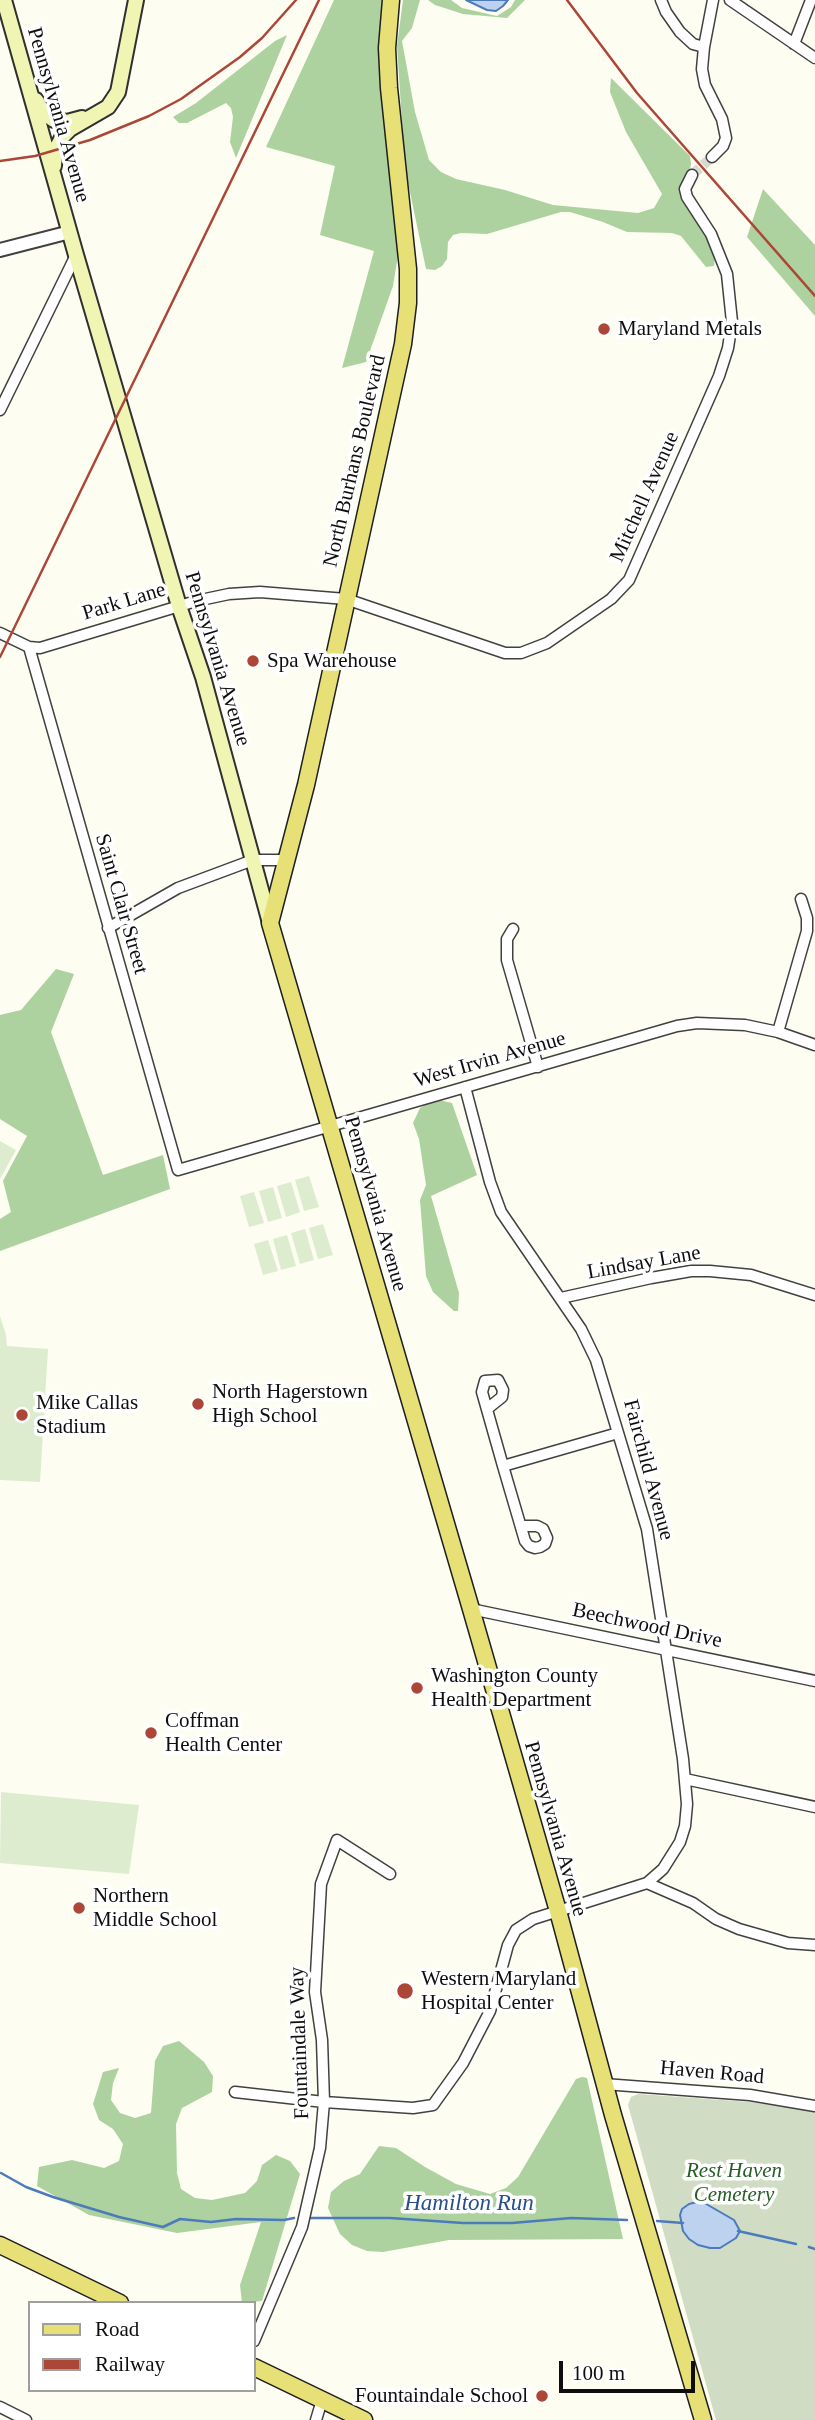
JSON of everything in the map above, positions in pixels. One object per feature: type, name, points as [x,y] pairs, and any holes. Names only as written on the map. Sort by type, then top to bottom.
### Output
[{"type":"main road","points":[[54,175],[55,151],[63,136],[107,107],[118,92],[136,0]]},
{"type":"main road","name":"North Burhans Boulevard","points":[[270,923],[306,785],[403,344],[408,303],[405,231],[388,75],[391,0]]},
{"type":"main road","name":"Pennsylvania Avenue","points":[[3,5],[179,606],[203,677],[270,923],[471,1609],[558,1911],[604,2084],[703,2420]]},
{"type":"main road","points":[[29,88],[43,112],[59,122],[100,112]]},
{"type":"main road","points":[[0,2245],[116,2301]]},
{"type":"main road","points":[[256,2368],[364,2420]]},
{"type":"street","points":[[661,0],[680,32],[693,44],[704,47]]},
{"type":"street","points":[[712,157],[723,146],[726,131],[705,85],[702,69],[713,0]]},
{"type":"street","points":[[730,0],[815,58]]},
{"type":"street","points":[[794,44],[811,0]]},
{"type":"street","name":"Mitchell Avenue","points":[[346,599],[484,647],[505,653],[521,653],[547,643],[621,591],[629,580],[646,542],[719,376],[728,348],[732,322],[727,274],[712,234],[687,197],[685,189],[692,175]]},
{"type":"street","points":[[0,250],[70,232]]},
{"type":"street","points":[[0,410],[76,255]]},
{"type":"street","name":"Park Lane","points":[[29,647],[40,648],[179,606],[229,594],[260,592],[346,599]]},
{"type":"street","points":[[0,633],[29,647]]},
{"type":"street","name":"Saint Clair Street","points":[[29,647],[178,1170]]},
{"type":"street","points":[[108,928],[178,888],[253,860],[287,860]]},
{"type":"street","points":[[778,1032],[807,931],[807,918],[801,899]]},
{"type":"street","points":[[513,929],[507,939],[507,960],[538,1066]]},
{"type":"street","name":"West Irvin Avenue","points":[[178,1170],[677,1026],[721,1023],[745,1025],[778,1032],[815,1045]]},
{"type":"street","name":"Fairchild Avenue","points":[[465,1087],[490,1182],[501,1212],[581,1329],[596,1360],[646,1529],[687,1804],[680,1842],[663,1869],[647,1883]]},
{"type":"street","name":"Lindsay Lane","points":[[561,1298],[691,1271],[751,1275],[815,1295]]},
{"type":"street","points":[[486,1409],[521,1525]]},
{"type":"street","points":[[503,1466],[618,1433]]},
{"type":"street","name":"Beechwood Drive","points":[[471,1609],[815,1681]]},
{"type":"street","points":[[685,1779],[815,1807]]},
{"type":"street","name":"Fountaindale Way","points":[[256,2337],[302,2227],[320,2148],[324,2102],[322,2040],[315,1993],[321,1884],[337,1840],[390,1874]]},
{"type":"street","points":[[234,2092],[413,2108],[433,2105],[463,2063],[490,2011],[508,1945],[516,1930],[533,1919],[647,1883],[693,1903],[716,1919],[739,1929],[788,1943],[815,1945]]},
{"type":"street","name":"Haven Road","points":[[604,2084],[750,2095],[815,2106]]},
{"type":"street","points":[[316,2420],[322,2400]]},
{"type":"street","points":[[0,2407],[26,2420]]},
{"type":"green space","points":[[334,0],[385,0],[379,51],[400,243],[393,286],[366,362],[342,368],[374,251],[320,235],[335,166],[266,147]]},
{"type":"green space","points":[[403,0],[420,0],[412,28],[402,41],[415,112],[429,160],[441,172],[456,179],[553,205],[638,213],[654,208],[662,194],[626,132],[610,92],[611,78],[690,156],[685,196],[709,242],[715,257],[714,266],[706,267],[681,236],[672,233],[627,232],[570,212],[561,212],[487,234],[453,235],[448,242],[447,259],[442,266],[435,270],[426,269],[405,168],[397,46]]},
{"type":"green space","points":[[428,0],[451,0],[462,8],[497,16],[511,7],[515,0],[525,0],[507,18],[463,14]]},
{"type":"green space","points":[[287,35],[236,158],[230,142],[233,117],[231,108],[226,103],[187,123],[179,123],[173,117],[196,103],[275,41]]},
{"type":"green space","points":[[763,189],[815,245],[815,316],[747,237]]},
{"type":"green space","points":[[56,969],[74,974],[51,1032],[103,1175],[163,1155],[170,1189],[0,1251],[0,1219],[11,1212],[3,1181],[27,1136],[0,1119],[0,1015],[21,1010]]},
{"type":"green space","points":[[435,1099],[452,1103],[477,1175],[431,1196],[459,1293],[458,1311],[454,1311],[433,1292],[426,1276],[420,1200],[426,1185],[419,1139],[413,1123],[420,1108]]},
{"type":"green space","points":[[0,1141],[16,1150],[0,1179]]},
{"type":"green space","points":[[309,1176],[319,1207],[304,1211],[295,1180]]},
{"type":"green space","points":[[291,1182],[300,1212],[286,1217],[277,1186]]},
{"type":"green space","points":[[273,1187],[282,1218],[268,1222],[259,1191]]},
{"type":"green space","points":[[254,1192],[264,1223],[249,1227],[240,1196]]},
{"type":"green space","points":[[323,1224],[333,1255],[318,1259],[309,1228]]},
{"type":"green space","points":[[305,1229],[314,1260],[300,1264],[291,1233]]},
{"type":"green space","points":[[287,1235],[296,1266],[281,1270],[273,1239]]},
{"type":"green space","points":[[268,1240],[278,1271],[263,1275],[254,1244]]},
{"type":"green space","name":"Mike Callas Stadium","points":[[0,1316],[7,1346],[48,1349],[40,1482],[0,1480]]},
{"type":"green space","points":[[1,1792],[139,1805],[129,1874],[0,1863]]},
{"type":"green space","points":[[179,2041],[204,2062],[213,2076],[212,2092],[182,2108],[176,2124],[177,2173],[181,2189],[195,2198],[212,2200],[245,2193],[257,2181],[262,2165],[276,2155],[290,2161],[300,2174],[262,2301],[242,2301],[240,2285],[261,2222],[177,2233],[89,2215],[37,2186],[39,2167],[72,2160],[104,2168],[119,2161],[123,2144],[113,2129],[99,2120],[93,2104],[103,2072],[119,2068],[113,2083],[111,2100],[120,2113],[135,2118],[151,2113],[155,2061],[163,2046]]},
{"type":"green space","points":[[587,2078],[623,2239],[449,2240],[383,2252],[367,2251],[352,2245],[340,2234],[328,2208],[331,2192],[344,2181],[360,2174],[379,2146],[396,2148],[456,2184],[490,2194],[506,2188],[518,2177],[576,2079]]},
{"type":"green space","name":"Rest Haven Cemetery","points":[[638,2094],[750,2102],[815,2111],[815,2420],[716,2420],[628,2105],[631,2097]]},
{"type":"water","points":[[466,0],[508,0],[496,11],[487,10]]},
{"type":"water","points":[[701,2201],[734,2220],[740,2231],[736,2238],[720,2248],[698,2245],[689,2239],[683,2231],[680,2215],[682,2209],[689,2204]]},
{"type":"waterway","name":"Hamilton Run","points":[[1,2173],[26,2187],[53,2197],[163,2227],[180,2219],[211,2222],[294,2218]]},
{"type":"waterway","name":"Hamilton Run","points":[[310,2218],[390,2218],[463,2223],[512,2223],[571,2218],[627,2220]]},
{"type":"waterway","name":"Hamilton Run","points":[[657,2221],[683,2223]]},
{"type":"waterway","name":"Hamilton Run","points":[[738,2231],[796,2244]]},
{"type":"waterway","name":"Hamilton Run","points":[[809,2247],[815,2249]]},
{"type":"tunnel","points":[[692,175],[712,157]]},
{"type":"railway","points":[[0,161],[35,156],[90,140],[149,116],[181,99],[240,57],[262,38],[296,0]]},
{"type":"railway","points":[[0,657],[319,0]]},
{"type":"railway","points":[[567,0],[637,93],[815,296]]},
{"type":"place","name":"Maryland Metals","points":[[604,329]]},
{"type":"place","name":"Spa Warehouse","points":[[253,661]]},
{"type":"place","name":"North Hagerstown High School","points":[[198,1404]]},
{"type":"place","name":"Mike Callas Stadium","points":[[22,1415]]},
{"type":"place","name":"Washington County Health Department","points":[[417,1688]]},
{"type":"place","name":"Coffman Health Center","points":[[151,1733]]},
{"type":"place","name":"Northern Middle School","points":[[79,1908]]},
{"type":"place","name":"Western Maryland Hospital Center","points":[[405,1991]]},
{"type":"place","name":"Fountaindale School","points":[[542,2396]]}]
